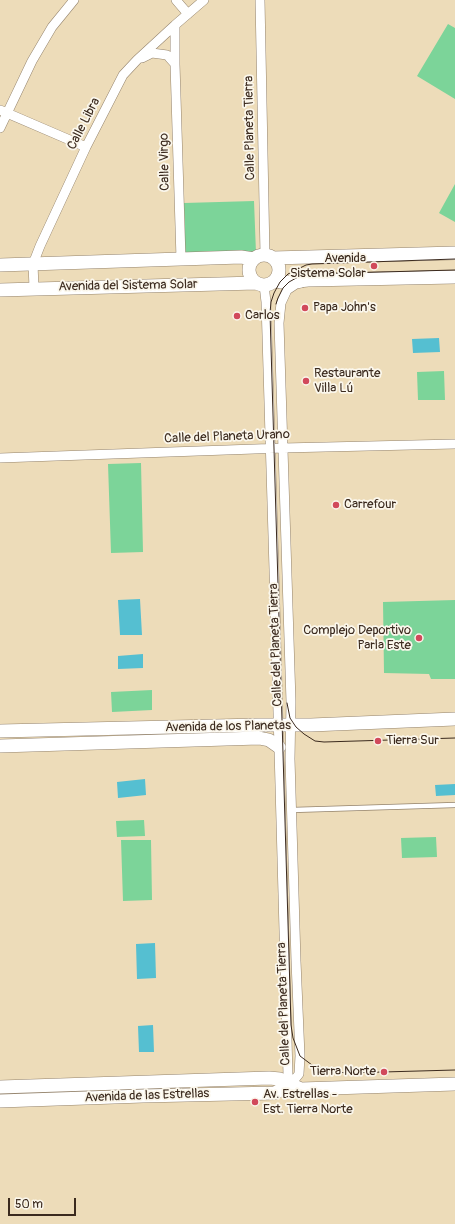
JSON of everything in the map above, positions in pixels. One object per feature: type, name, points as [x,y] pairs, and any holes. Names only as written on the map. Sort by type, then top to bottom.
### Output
[{"type":"street","points":[[0,128],[3,112],[32,61],[52,28],[74,0]]},
{"type":"street","points":[[176,0],[188,14]]},
{"type":"street","name":"Calle Libra","points":[[34,288],[33,264],[40,246],[86,147],[123,75],[174,25],[204,0]]},
{"type":"street","name":"Calle Planeta Tierra","points":[[259,2],[264,258]]},
{"type":"street","name":"Calle Virgo","points":[[174,25],[181,259]]},
{"type":"street","points":[[137,60],[152,53],[167,56],[175,64]]},
{"type":"street","points":[[3,112],[86,147]]},
{"type":"street","name":"Avenida del Sistema Solar","points":[[0,265],[241,257],[264,258],[455,253]]},
{"type":"street","points":[[264,258],[278,266],[279,271],[265,283],[250,276],[249,272],[249,267],[264,258]]},
{"type":"street","name":"Avenida del Sistema Solar","points":[[0,290],[455,277]]},
{"type":"street","name":"Calle del Planeta Tierra","points":[[291,1084],[288,1075],[279,747],[291,695],[279,323],[281,303],[288,290],[296,284],[308,280]]},
{"type":"street","name":"Calle del Planeta Tierra","points":[[265,283],[270,448],[284,725],[290,759],[300,1056],[299,1074],[291,1084]]},
{"type":"street","name":"Calle del Planeta Urano","points":[[0,458],[270,448],[455,444]]},
{"type":"street","name":"Avenida de los Planetas","points":[[0,731],[311,725],[455,719]]},
{"type":"street","name":"Avenida de los Planetas","points":[[0,746],[259,738],[269,740],[279,747]]},
{"type":"street","name":"Avenida de las Estrellas","points":[[0,1087],[269,1078],[280,1079],[301,1089],[455,1084]]},
{"type":"street","name":"Avenida de las Estrellas","points":[[0,1101],[275,1093],[291,1084]]},
{"type":"lane","points":[[292,810],[455,805]]},
{"type":"green space","points":[[448,24],[455,28],[455,99],[417,76]]},
{"type":"green space","points":[[455,184],[455,222],[439,213]]},
{"type":"green space","points":[[254,201],[256,253],[185,255],[184,203]]},
{"type":"green space","points":[[444,371],[445,400],[418,400],[417,372]]},
{"type":"green space","points":[[141,463],[143,552],[111,553],[108,464]]},
{"type":"green space","name":"Complejo Deportivo Parla Este","points":[[455,600],[455,679],[431,679],[429,674],[384,673],[383,602]]},
{"type":"green space","points":[[152,690],[152,710],[112,712],[111,692]]},
{"type":"green space","points":[[144,820],[145,836],[117,837],[116,821]]},
{"type":"green space","points":[[436,837],[437,857],[402,858],[401,838]]},
{"type":"green space","points":[[121,840],[151,840],[152,900],[123,901]]},
{"type":"water","points":[[439,338],[440,352],[413,353],[412,339]]},
{"type":"water","points":[[140,599],[142,635],[120,635],[118,600]]},
{"type":"water","points":[[143,654],[143,668],[118,669],[118,656]]},
{"type":"water","points":[[145,779],[146,795],[118,798],[117,782]]},
{"type":"water","points":[[455,784],[455,795],[436,796],[435,785]]},
{"type":"water","points":[[155,943],[156,978],[137,979],[136,944]]},
{"type":"water","points":[[153,1025],[154,1052],[139,1052],[138,1026]]},
{"type":"tram line","points":[[455,259],[306,265],[288,274],[280,282],[271,302],[270,313],[291,1025],[293,1038],[300,1056],[312,1065],[328,1071],[347,1073],[455,1070]]},
{"type":"tram line","points":[[276,304],[283,288],[289,282],[308,274],[455,270]]},
{"type":"tram line","points":[[287,703],[290,718],[296,727],[315,741],[455,738]]},
{"type":"place","name":"Avenida Sistema Solar","points":[[374,266]]},
{"type":"place","name":"Papa John's","points":[[305,308]]},
{"type":"place","name":"Carlos","points":[[237,316]]},
{"type":"place","name":"Restaurante Villa Lú","points":[[306,381]]},
{"type":"place","name":"Carrefour","points":[[336,505]]},
{"type":"place","name":"Complejo Deportivo Parla Este","points":[[419,638]]},
{"type":"place","name":"Tierra Sur","points":[[378,741]]},
{"type":"place","name":"Tierra Norte","points":[[384,1072]]},
{"type":"place","name":"Av. Estrellas - Est. Tierra Norte","points":[[255,1102]]}]
